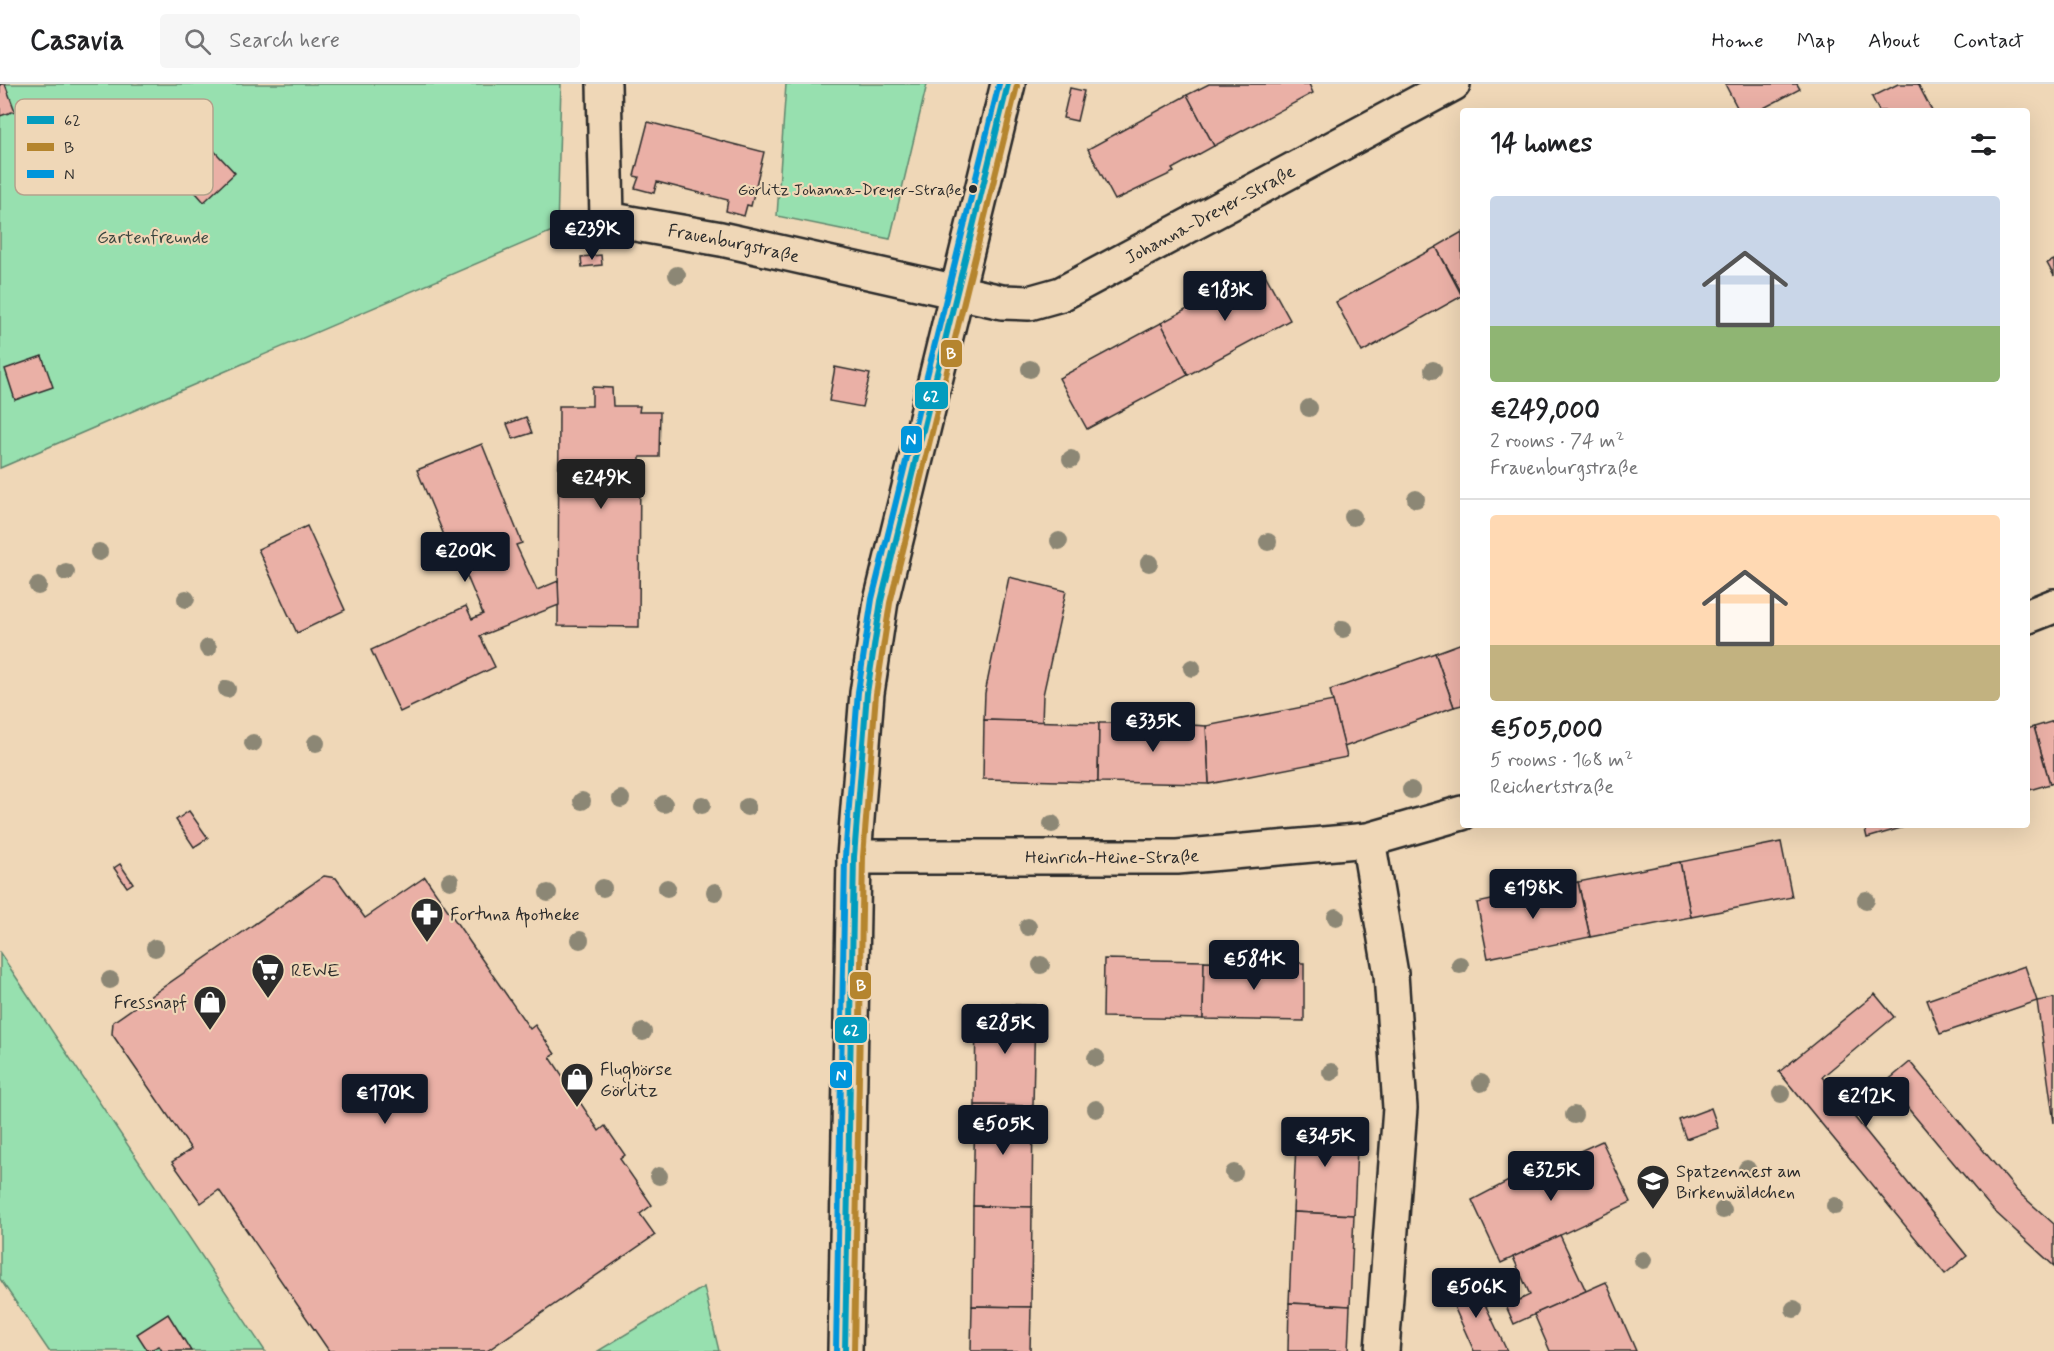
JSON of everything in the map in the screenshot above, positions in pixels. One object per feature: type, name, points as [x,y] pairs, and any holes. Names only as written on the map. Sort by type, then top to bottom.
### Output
[{"type":"street","name":"Frauenburgstraße","points":[[604,84],[607,219],[720,239],[956,292]]},
{"type":"street","points":[[845,1351],[854,857],[867,693],[882,601],[1008,84]]},
{"type":"street","name":"Johanna-Dreyer-Straße","points":[[956,292],[1002,302],[1029,303],[1061,294],[1453,84]]},
{"type":"street","points":[[2030,615],[2054,606]]},
{"type":"street","name":"Heinrich-Heine-Straße","points":[[854,857],[1177,857],[1368,840],[1460,814]]},
{"type":"street","points":[[1368,840],[1391,974],[1400,1108],[1382,1351]]},
{"type":"green space","name":"Gartenfreunde","points":[[0,84],[561,84],[557,229],[0,468]]},
{"type":"green space","points":[[786,84],[927,84],[890,239],[777,216]]},
{"type":"green space","points":[[0,953],[265,1351],[49,1351],[0,1279]]},
{"type":"green space","points":[[704,1287],[719,1351],[598,1351]]},
{"type":"building","points":[[0,84],[5,84],[15,111],[0,116]]},
{"type":"building","points":[[1209,84],[1309,84],[1313,93],[1214,146],[1187,95]]},
{"type":"building","points":[[1725,84],[1797,84],[1800,89],[1764,108],[1737,108]]},
{"type":"building","points":[[1898,84],[1918,84],[1930,108],[1878,108],[1872,97]]},
{"type":"building","points":[[1070,88],[1084,91],[1077,121],[1063,118]]},
{"type":"building","points":[[1187,95],[1214,146],[1172,169],[1174,172],[1115,200],[1088,149]]},
{"type":"building","points":[[648,122],[764,152],[751,206],[747,205],[744,216],[726,211],[728,200],[657,182],[654,193],[635,188],[639,177],[634,176]]},
{"type":"building","points":[[213,150],[235,173],[213,194]]},
{"type":"building","points":[[198,195],[211,195],[204,202]]},
{"type":"building","points":[[1460,233],[1460,289],[1436,247]]},
{"type":"building","points":[[1436,247],[1460,292],[1460,297],[1362,352],[1336,302]]},
{"type":"building","points":[[601,255],[602,265],[582,267],[581,257]]},
{"type":"building","points":[[2054,260],[2054,276],[2047,263]]},
{"type":"building","points":[[1262,269],[1290,320],[1188,375],[1161,323]]},
{"type":"building","points":[[1161,323],[1188,375],[1087,429],[1059,378]]},
{"type":"building","points":[[42,356],[53,387],[15,400],[5,369]]},
{"type":"building","points":[[835,367],[870,374],[862,407],[829,401]]},
{"type":"building","points":[[592,387],[612,388],[613,406],[640,406],[639,412],[660,412],[659,457],[640,457],[639,627],[558,626],[559,406],[592,406]]},
{"type":"building","points":[[526,417],[532,433],[513,439],[507,424]]},
{"type":"building","points":[[482,444],[522,543],[516,545],[537,590],[558,581],[559,605],[480,636],[495,667],[400,712],[371,650],[466,606],[472,619],[483,614],[463,567],[458,569],[417,470]]},
{"type":"building","points":[[307,526],[345,610],[297,633],[258,549]]},
{"type":"building","points":[[1009,577],[1066,591],[1043,695],[1042,722],[984,720],[985,693]]},
{"type":"building","points":[[1460,644],[1460,706],[1454,707],[1435,653]]},
{"type":"building","points":[[1435,653],[1454,707],[1344,747],[1330,690]]},
{"type":"building","points":[[1333,701],[1347,757],[1209,784],[1206,726]]},
{"type":"building","points":[[984,720],[1099,723],[1098,782],[983,779]]},
{"type":"building","points":[[1115,720],[1206,726],[1209,784],[1098,782],[1099,723],[1116,723]]},
{"type":"building","points":[[2054,721],[2054,783],[2050,784],[2034,727]]},
{"type":"building","points":[[2034,727],[2050,784],[2030,790],[2030,728]]},
{"type":"building","points":[[189,811],[208,838],[194,847],[176,820]]},
{"type":"building","points":[[1865,828],[1901,828],[1867,838]]},
{"type":"building","points":[[1781,842],[1792,897],[1691,917],[1680,862]]},
{"type":"building","points":[[1680,862],[1691,917],[1590,937],[1578,882]]},
{"type":"building","points":[[120,864],[133,883],[127,887],[114,868]]},
{"type":"building","points":[[324,876],[336,878],[365,918],[425,877],[530,1029],[535,1025],[555,1054],[550,1057],[599,1131],[605,1126],[625,1155],[620,1159],[652,1205],[640,1214],[655,1235],[487,1351],[329,1351],[219,1190],[201,1203],[172,1162],[191,1149],[112,1034],[113,1022]]},
{"type":"building","points":[[1578,882],[1590,937],[1488,958],[1477,903]]},
{"type":"building","points":[[1104,959],[1204,961],[1203,1019],[1103,1017]]},
{"type":"building","points":[[1204,961],[1304,963],[1304,1021],[1203,1019]]},
{"type":"building","points":[[2025,966],[2037,1001],[1940,1034],[1927,1000]]},
{"type":"building","points":[[1875,994],[1894,1017],[1822,1077],[1967,1256],[1945,1274],[1779,1072]]},
{"type":"building","points":[[2054,998],[2054,1123],[2037,1001]]},
{"type":"building","points":[[976,1004],[1035,1005],[1033,1106],[975,1105]]},
{"type":"building","points":[[1910,1062],[2017,1191],[2054,1224],[2054,1266],[1993,1210],[1886,1082]]},
{"type":"building","points":[[975,1105],[1033,1106],[1032,1207],[973,1206]]},
{"type":"building","points":[[1711,1108],[1718,1128],[1686,1139],[1679,1120]]},
{"type":"building","points":[[1297,1121],[1358,1124],[1354,1215],[1293,1212]]},
{"type":"building","points":[[1602,1141],[1631,1202],[1501,1263],[1472,1200],[1520,1175],[1521,1178]]},
{"type":"building","points":[[973,1206],[1032,1207],[1031,1307],[972,1306]]},
{"type":"building","points":[[1293,1212],[1354,1215],[1350,1306],[1289,1303]]},
{"type":"building","points":[[1560,1235],[1586,1291],[1514,1324],[1506,1306],[1530,1295],[1513,1257]]},
{"type":"building","points":[[1474,1281],[1507,1351],[1474,1351],[1448,1293]]},
{"type":"building","points":[[1606,1282],[1636,1351],[1550,1351],[1534,1314]]},
{"type":"building","points":[[1289,1303],[1350,1306],[1348,1351],[1288,1351]]},
{"type":"building","points":[[972,1306],[1031,1307],[1030,1351],[971,1351]]},
{"type":"building","points":[[168,1314],[191,1351],[162,1351],[159,1346],[148,1351],[137,1334]]},
{"type":"transit line","name":"N","points":[[836,1351],[845,857],[858,692],[872,599],[999,84]]},
{"type":"transit line","name":"62","points":[[845,1351],[854,857],[867,693],[881,601],[1008,84]]},
{"type":"transit line","name":"B","points":[[854,1351],[863,857],[876,694],[890,603],[1017,86]]},
{"type":"place","name":"Görlitz Johanna-Dreyer-Straße","points":[[973,189]]},
{"type":"place","name":"Fortuna Apotheke","points":[[427,943]]},
{"type":"place","name":"REWE","points":[[268,999]]},
{"type":"place","name":"Fressnapf","points":[[210,1031]]},
{"type":"place","name":"Flugbörse Görlitz","points":[[577,1108]]},
{"type":"place","name":"Spatzennest am Birkenwäldchen","points":[[1653,1210]]}]
